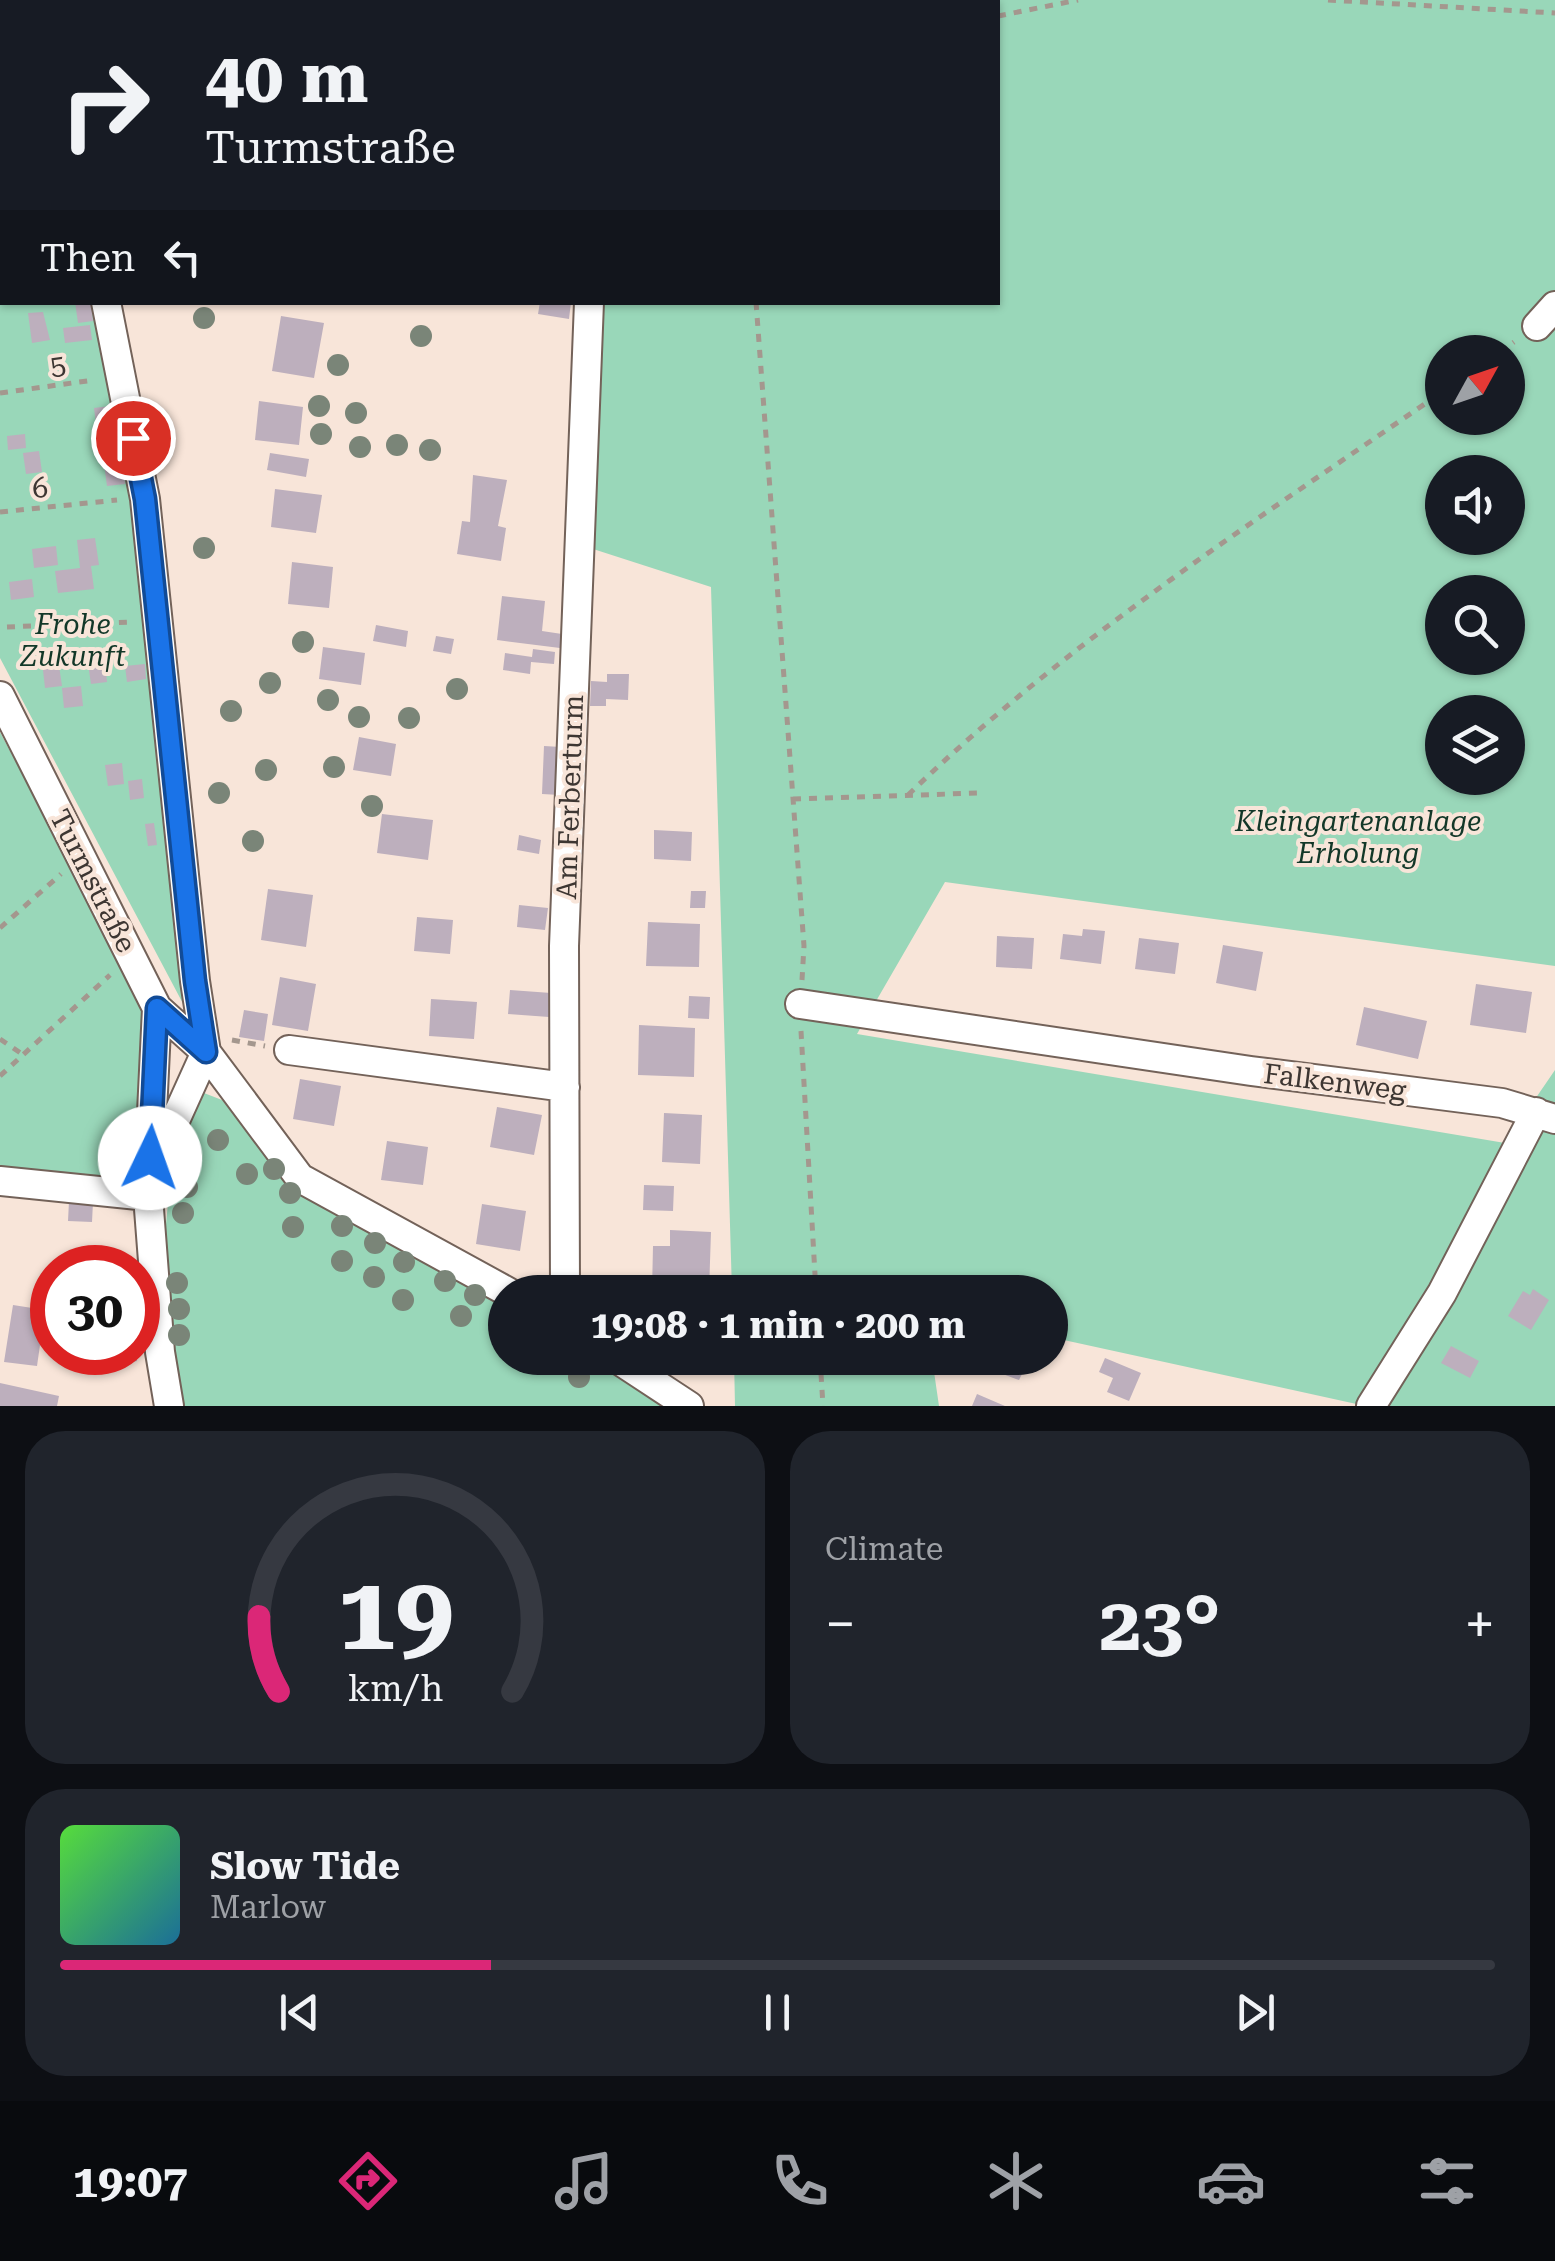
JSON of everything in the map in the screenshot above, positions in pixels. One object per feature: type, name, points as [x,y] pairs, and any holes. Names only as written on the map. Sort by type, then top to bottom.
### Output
[{"type":"street","points":[[107,305],[145,499],[195,981],[206,1052],[300,1178],[488,1281]]},
{"type":"street","name":"Am Ferberturm","points":[[565,1275],[564,946],[589,305]]},
{"type":"street","name":"Turmstraße","points":[[0,696],[157,1008],[206,1052]]},
{"type":"street","name":"Falkenweg","points":[[800,1004],[1251,1071],[1502,1103],[1545,1116],[1371,1406]]},
{"type":"street","points":[[157,1008],[148,1196],[160,1352],[169,1406]]},
{"type":"street","points":[[288,1050],[564,1087]]},
{"type":"street","points":[[148,1196],[168,1136],[206,1052]]},
{"type":"street","points":[[0,1181],[148,1196]]},
{"type":"street","points":[[642,1375],[689,1406]]},
{"type":"path","points":[[1000,16],[1078,0]]},
{"type":"path","points":[[1328,0],[1555,12]]},
{"type":"path","points":[[756,305],[804,946],[800,1004],[815,1275]]},
{"type":"path","name":"5","points":[[0,392],[122,378]]},
{"type":"path","points":[[908,795],[982,727],[1171,580],[1425,404]]},
{"type":"path","name":"6","points":[[0,512],[145,499]]},
{"type":"path","points":[[6,627],[145,621],[159,624]]},
{"type":"path","points":[[793,799],[980,793]]},
{"type":"path","points":[[0,928],[81,857]]},
{"type":"path","points":[[0,1076],[131,956]]},
{"type":"path","points":[[0,1038],[23,1055]]},
{"type":"path","points":[[821,1375],[823,1406]]},
{"type":"green space","name":"Kleingartenanlage Erholung","points":[[1000,0],[1555,0],[1555,966],[945,882],[857,1034],[1505,1143],[1555,1070],[1555,1406],[1384,1406],[1416,1320],[1361,1405],[1068,1341],[1068,1275],[731,1275],[711,587],[590,548],[596,305],[1000,305]]},
{"type":"green space","name":"Frohe Zukunft","points":[[0,305],[92,305],[134,498],[188,1013],[0,658]]},
{"type":"green space","points":[[0,732],[147,1010],[139,1188],[0,1170]]},
{"type":"green space","points":[[204,1093],[222,1100],[297,1193],[488,1293],[488,1375],[628,1375],[676,1406],[183,1406],[171,1353],[165,1235],[174,1138],[189,1108]]},
{"type":"green space","points":[[734,1375],[934,1375],[939,1406],[735,1406]]},
{"type":"building","points":[[75,305],[91,305],[93,321],[78,323]]},
{"type":"building","points":[[540,305],[571,305],[569,319],[538,314]]},
{"type":"building","points":[[43,312],[50,340],[32,343],[28,313]]},
{"type":"building","points":[[281,316],[324,323],[314,378],[272,371]]},
{"type":"building","points":[[90,325],[92,340],[65,343],[63,328]]},
{"type":"building","points":[[259,401],[303,407],[299,445],[255,440]]},
{"type":"building","points":[[110,406],[114,437],[98,439],[94,408]]},
{"type":"building","points":[[25,434],[26,448],[8,450],[7,436]]},
{"type":"building","points":[[39,451],[42,472],[26,474],[23,453]]},
{"type":"building","points":[[270,453],[309,459],[306,477],[267,470]]},
{"type":"building","points":[[122,455],[125,484],[107,486],[103,457]]},
{"type":"building","points":[[473,475],[507,480],[498,526],[506,528],[501,561],[457,554],[462,521],[470,522]]},
{"type":"building","points":[[275,489],[322,495],[316,533],[271,527]]},
{"type":"building","points":[[95,538],[99,565],[91,566],[94,589],[58,593],[55,571],[80,568],[77,540]]},
{"type":"building","points":[[56,546],[58,565],[34,568],[32,549]]},
{"type":"building","points":[[292,562],[333,567],[329,608],[288,604]]},
{"type":"building","points":[[32,579],[34,597],[11,600],[9,582]]},
{"type":"building","points":[[502,596],[545,601],[542,631],[562,634],[560,648],[497,640]]},
{"type":"building","points":[[376,625],[408,631],[406,647],[373,641]]},
{"type":"building","points":[[436,636],[454,639],[451,654],[433,651]]},
{"type":"building","points":[[323,647],[365,653],[361,685],[319,679]]},
{"type":"building","points":[[533,649],[555,652],[554,664],[531,662],[530,674],[503,670],[505,653],[532,657]]},
{"type":"building","points":[[58,659],[62,686],[45,688],[42,661]]},
{"type":"building","points":[[105,662],[107,682],[91,684],[88,664]]},
{"type":"building","points":[[145,664],[146,679],[127,682],[125,666]]},
{"type":"building","points":[[607,674],[629,674],[628,700],[606,699],[606,706],[590,706],[591,681],[607,682]]},
{"type":"building","points":[[81,686],[83,706],[64,708],[62,688]]},
{"type":"building","points":[[359,737],[396,744],[391,776],[353,770]]},
{"type":"building","points":[[544,746],[561,747],[560,795],[542,794]]},
{"type":"building","points":[[122,763],[124,784],[108,786],[105,765]]},
{"type":"building","points":[[142,779],[144,798],[130,800],[128,781]]},
{"type":"building","points":[[382,814],[433,820],[428,860],[377,853]]},
{"type":"building","points":[[154,823],[157,845],[148,846],[145,824]]},
{"type":"building","points":[[654,830],[692,832],[691,861],[654,859]]},
{"type":"building","points":[[519,835],[541,840],[539,854],[517,850]]},
{"type":"building","points":[[268,889],[313,895],[306,947],[261,940]]},
{"type":"building","points":[[691,891],[706,891],[705,908],[690,908]]},
{"type":"building","points":[[519,905],[548,908],[545,930],[517,927]]},
{"type":"building","points":[[417,917],[453,920],[450,954],[414,951]]},
{"type":"building","points":[[648,922],[700,924],[699,967],[646,966]]},
{"type":"building","points":[[1083,929],[1105,931],[1101,964],[1060,959],[1063,934],[1082,936]]},
{"type":"building","points":[[997,936],[1034,938],[1032,969],[996,967]]},
{"type":"building","points":[[1139,938],[1179,943],[1175,974],[1135,969]]},
{"type":"building","points":[[1223,945],[1263,952],[1256,991],[1216,983]]},
{"type":"building","points":[[280,977],[316,984],[308,1031],[272,1025]]},
{"type":"building","points":[[1476,984],[1532,992],[1526,1033],[1470,1025]]},
{"type":"building","points":[[510,990],[551,993],[549,1017],[508,1014]]},
{"type":"building","points":[[689,996],[710,997],[709,1019],[688,1018]]},
{"type":"building","points":[[431,999],[477,1002],[474,1039],[429,1036]]},
{"type":"building","points":[[1364,1007],[1427,1021],[1418,1059],[1356,1045]]},
{"type":"building","points":[[244,1010],[268,1014],[264,1041],[239,1037]]},
{"type":"building","points":[[639,1025],[695,1028],[694,1077],[638,1075]]},
{"type":"building","points":[[300,1079],[341,1086],[334,1126],[293,1119]]},
{"type":"building","points":[[497,1107],[542,1115],[534,1155],[490,1147]]},
{"type":"building","points":[[664,1113],[702,1115],[700,1164],[662,1162]]},
{"type":"building","points":[[387,1141],[428,1147],[423,1185],[381,1180]]},
{"type":"building","points":[[644,1185],[674,1186],[673,1211],[643,1210]]},
{"type":"building","points":[[69,1201],[93,1202],[92,1222],[68,1221]]},
{"type":"building","points":[[482,1204],[526,1211],[520,1251],[476,1244]]},
{"type":"building","points":[[670,1230],[711,1232],[710,1275],[652,1275],[653,1246],[670,1246]]},
{"type":"building","points":[[1533,1289],[1549,1300],[1531,1330],[1508,1316],[1523,1291],[1530,1295]]},
{"type":"building","points":[[13,1305],[30,1308],[30,1365],[4,1362]]},
{"type":"building","points":[[1451,1346],[1479,1361],[1470,1378],[1441,1363]]},
{"type":"building","points":[[1105,1358],[1141,1373],[1129,1401],[1107,1392],[1113,1378],[1099,1372]]},
{"type":"building","points":[[0,1383],[59,1396],[57,1406],[0,1406]]},
{"type":"building","points":[[977,1394],[1005,1406],[972,1406]]},
{"type":"route","points":[[133,438],[145,499],[195,981],[206,1052],[157,1008],[150,1158]]}]
